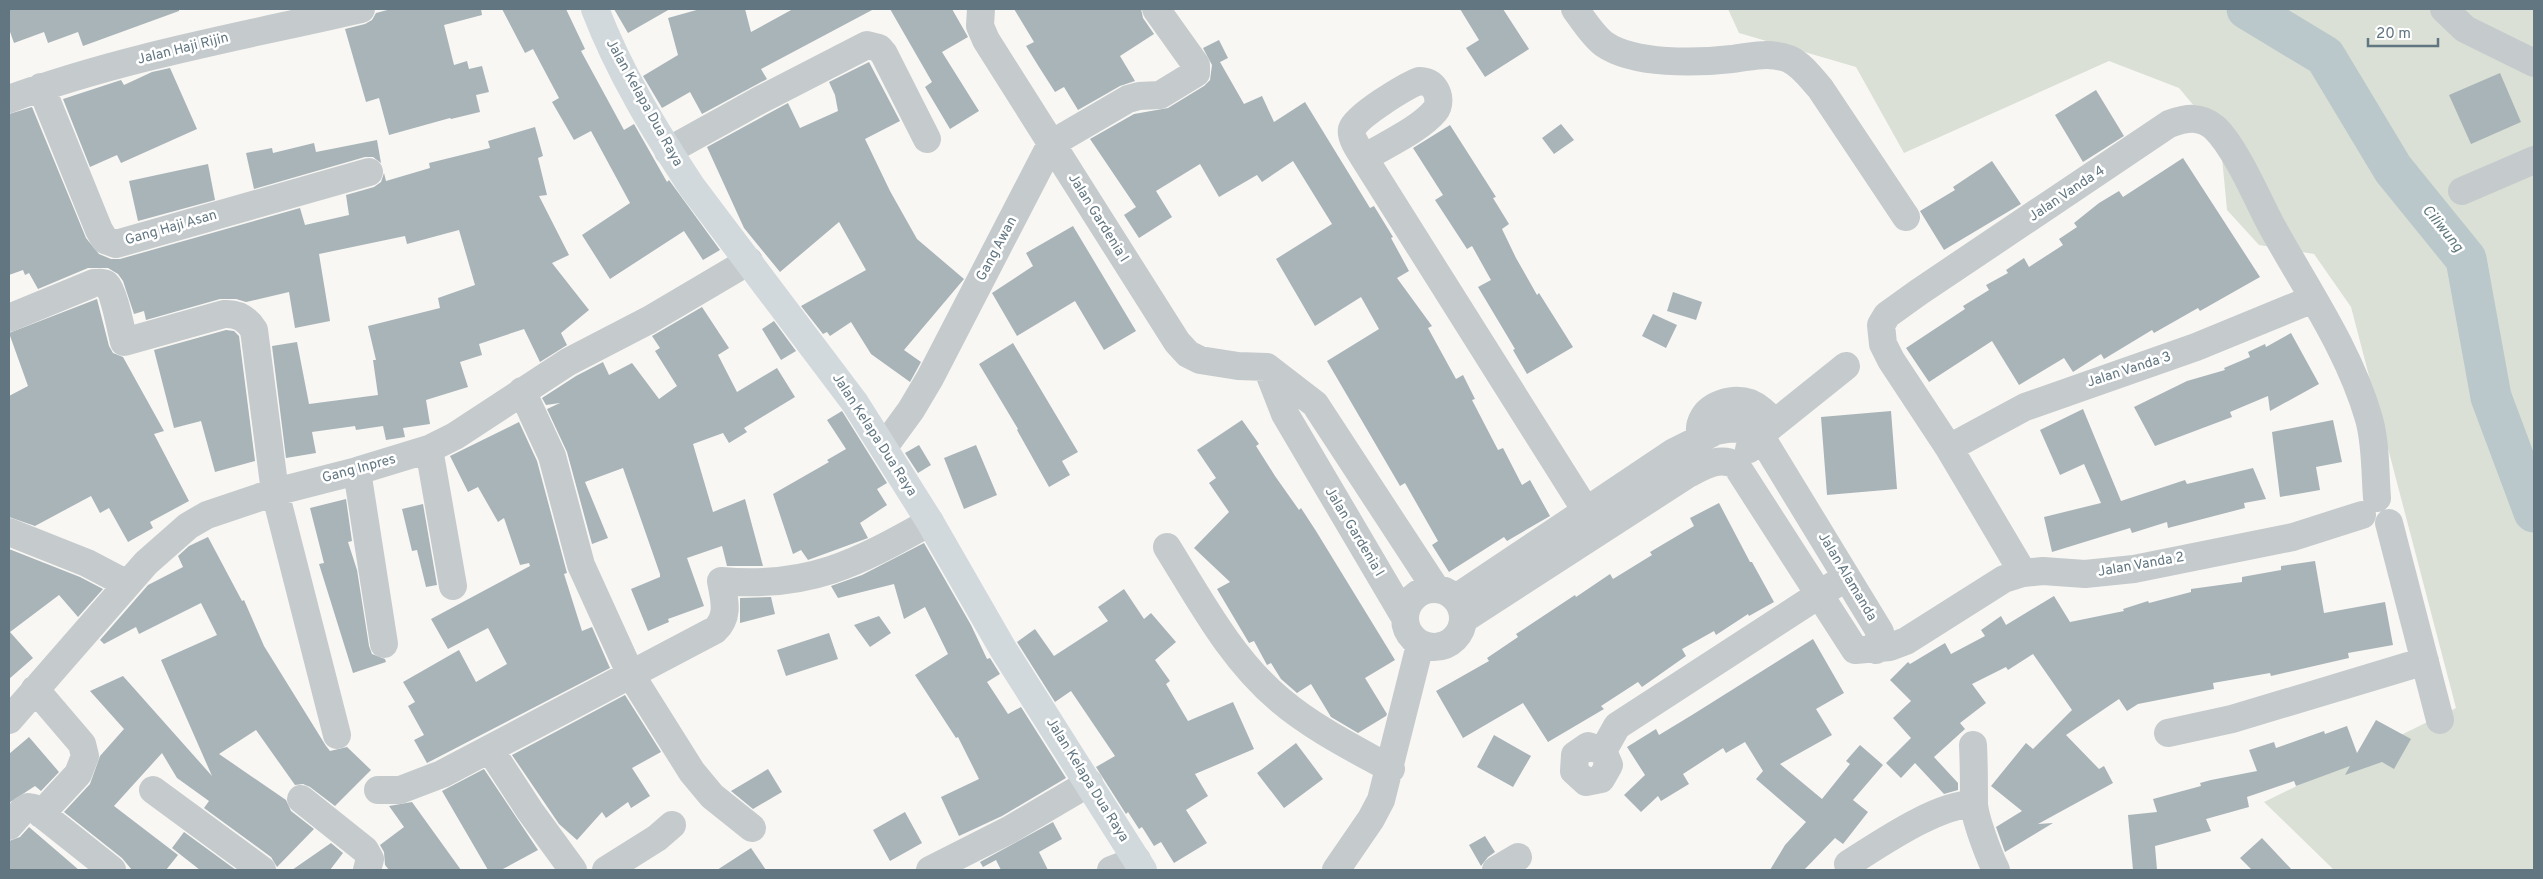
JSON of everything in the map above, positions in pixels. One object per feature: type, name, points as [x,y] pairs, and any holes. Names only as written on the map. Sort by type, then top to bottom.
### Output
[{"type":"main road","name":"Jalan Kelapa Dua Raya","points":[[595,9],[630,84],[668,151],[835,374],[930,522],[1003,649],[1135,856]]},
{"type":"street","name":"Jalan Haji Rijin","points":[[9,99],[41,87],[312,14],[361,9]]},
{"type":"street","name":"Jalan Gardenia I","points":[[981,9],[980,26],[986,40],[1169,331],[1188,354],[1215,364],[1266,367],[1285,414],[1404,616]]},
{"type":"street","points":[[1051,144],[1128,99],[1139,96],[1160,95],[1196,73],[1196,65],[1156,9]]},
{"type":"street","points":[[1575,9],[1603,43],[1622,54],[1670,60],[1702,60],[1760,55],[1780,56],[1791,60],[1805,71],[1820,88],[1906,217]]},
{"type":"street","points":[[2444,9],[2465,29],[2534,63]]},
{"type":"street","points":[[668,151],[760,100],[868,46],[879,48],[884,54],[927,139]]},
{"type":"street","name":"Gang Haji Asan","points":[[41,87],[98,230],[105,240],[116,244],[369,172]]},
{"type":"street","name":"Jalan Vanda 4","points":[[2023,572],[1949,448],[1884,346],[1881,325],[1887,316],[1940,278],[2079,187],[2169,124],[2186,118],[2198,119],[2216,129],[2246,177],[2354,375],[2370,422],[2375,456],[2369,507]]},
{"type":"street","name":"Gang Awan","points":[[884,448],[911,410],[930,378],[1051,144]]},
{"type":"street","points":[[1364,158],[1593,522]]},
{"type":"street","points":[[2462,191],[2534,160]]},
{"type":"street","name":"Gang Inpres","points":[[9,720],[127,584],[168,542],[188,526],[207,515],[275,492],[358,471],[429,449],[455,436],[522,390],[568,362],[649,320],[749,261]]},
{"type":"street","points":[[9,318],[94,283],[101,282],[110,291],[124,342],[224,314],[239,315],[254,330],[275,492],[337,735]]},
{"type":"street","name":"Jalan Vanda 3","points":[[1949,448],[2025,407],[2196,347],[2313,299]]},
{"type":"street","points":[[1736,465],[1767,429],[1846,366]]},
{"type":"street","points":[[1266,367],[1315,404],[1452,602],[1461,631],[1453,640],[1444,646],[1432,648],[1420,645],[1411,638],[1405,628],[1404,616],[1407,605],[1414,596],[1424,590],[1452,602]]},
{"type":"street","points":[[522,390],[552,456],[581,565],[631,675],[692,772],[712,796],[752,828]]},
{"type":"street","points":[[1593,522],[1674,452],[1700,439],[1727,429],[1767,429]]},
{"type":"street","name":"Jalan Alamanda","points":[[1767,429],[1880,632],[1876,650]]},
{"type":"street","points":[[429,449],[453,586]]},
{"type":"street","points":[[1452,602],[1593,522],[1688,474],[1717,461],[1728,461],[1736,465],[1855,650],[1876,650]]},
{"type":"street","points":[[358,471],[384,644]]},
{"type":"street","points":[[2369,507],[2368,525],[2379,528],[2389,523],[2440,720]]},
{"type":"street","name":"Jalan Vanda 2","points":[[1876,650],[1906,642],[2004,579],[2023,572],[2085,574],[2134,569],[2293,537],[2369,507]]},
{"type":"street","points":[[378,790],[400,790],[416,786],[491,751],[715,630],[723,623],[725,613],[721,581],[748,583],[774,581],[806,578],[830,572],[853,563],[930,522]]},
{"type":"street","points":[[9,532],[87,563],[127,584]]},
{"type":"street","points":[[1167,547],[1203,606],[1232,648],[1280,701],[1330,735],[1390,769]]},
{"type":"street","points":[[1603,751],[1612,731],[1630,716],[1848,576]]},
{"type":"street","points":[[1336,870],[1371,819],[1381,800],[1420,645]]},
{"type":"street","points":[[2168,733],[2241,717],[2425,661]]},
{"type":"street","points":[[35,689],[82,744],[85,756],[78,774],[41,814]]},
{"type":"street","points":[[1973,745],[1976,791],[1974,804],[1989,857],[1996,870]]},
{"type":"street","points":[[491,751],[530,812],[573,870]]},
{"type":"street","points":[[930,870],[1009,830],[1089,783]]},
{"type":"street","points":[[153,790],[262,870]]},
{"type":"street","points":[[301,799],[365,850],[370,859],[367,870]]},
{"type":"street","points":[[1850,870],[1848,864],[1908,829],[1959,804],[1974,804]]},
{"type":"street","points":[[9,826],[28,807],[41,814],[101,867]]},
{"type":"street","points":[[606,870],[657,838],[672,825]]},
{"type":"street","points":[[1111,870],[1135,856]]},
{"type":"shaded area","points":[[1728,9],[2534,9],[2534,870],[2334,870],[2264,802],[2456,708],[2351,307],[2314,254],[2259,245],[2227,210],[2220,137],[2179,88],[2109,61],[1904,153],[1856,67],[1739,33]]},
{"type":"building","points":[[9,9],[179,9],[179,11],[83,46],[78,32],[48,43],[44,32],[14,43],[9,29]]},
{"type":"building","points":[[391,9],[481,9],[482,15],[444,25],[454,65],[467,61],[469,69],[482,66],[489,92],[476,95],[480,112],[450,118],[389,135],[379,98],[366,102],[345,29],[365,24],[372,20],[376,13]]},
{"type":"building","points":[[502,9],[566,9],[585,49],[581,51],[624,130],[634,124],[667,182],[669,180],[720,250],[703,260],[684,231],[610,279],[582,235],[630,203],[591,131],[574,140],[552,102],[559,98],[533,49],[525,53]]},
{"type":"building","points":[[614,9],[670,9],[628,33]]},
{"type":"building","points":[[700,9],[745,9],[751,32],[793,9],[874,9],[761,69],[767,79],[702,114],[690,92],[662,108],[643,76],[678,55],[668,18]]},
{"type":"building","points":[[890,9],[952,9],[968,37],[942,52],[979,111],[950,129],[925,87],[932,82]]},
{"type":"building","points":[[1014,9],[1141,9],[1143,18],[1154,34],[1120,56],[1135,81],[1120,86],[1078,110],[1064,87],[1055,92],[1039,67],[1026,46],[1034,42]]},
{"type":"building","points":[[1460,9],[1503,9],[1529,49],[1485,77],[1466,48],[1479,40]]},
{"type":"building","points":[[1219,40],[1228,58],[1220,62],[1244,104],[1262,96],[1274,122],[1305,102],[1370,208],[1374,206],[1393,237],[1391,238],[1409,271],[1397,278],[1432,326],[1428,328],[1456,379],[1463,375],[1475,399],[1472,400],[1498,450],[1503,448],[1522,485],[1530,480],[1550,516],[1507,541],[1504,537],[1449,572],[1432,545],[1438,541],[1405,483],[1400,486],[1327,361],[1379,329],[1361,297],[1315,326],[1276,259],[1332,224],[1293,161],[1262,182],[1257,175],[1219,197],[1200,164],[1156,191],[1172,217],[1139,238],[1124,215],[1136,207],[1090,139],[1134,114],[1168,108],[1204,86],[1210,80],[1212,65],[1203,48]]},
{"type":"building","points":[[869,62],[900,121],[865,139],[890,191],[917,239],[964,279],[904,350],[921,362],[910,382],[871,354],[851,322],[830,336],[827,332],[823,334],[801,306],[866,270],[839,222],[780,272],[744,228],[707,147],[788,103],[800,128],[838,111],[835,95],[829,82]]},
{"type":"building","points":[[170,68],[197,129],[121,163],[117,155],[90,167],[63,99],[121,80],[124,85],[152,72]]},
{"type":"building","points":[[2500,73],[2521,122],[2471,144],[2449,95]]},
{"type":"building","points":[[2096,90],[2124,136],[2083,162],[2055,115]]},
{"type":"building","points":[[32,107],[86,238],[99,254],[111,259],[120,259],[300,208],[305,225],[349,215],[346,195],[374,187],[381,182],[384,173],[386,181],[430,168],[429,163],[490,148],[488,141],[535,127],[543,156],[538,158],[547,195],[539,196],[569,255],[552,263],[589,310],[561,333],[567,345],[540,362],[524,329],[479,344],[482,355],[460,362],[468,387],[426,400],[430,424],[403,428],[405,437],[386,440],[383,426],[356,430],[355,426],[312,432],[316,453],[286,458],[272,346],[297,342],[309,404],[378,395],[373,360],[376,360],[368,326],[440,308],[438,298],[475,285],[459,230],[407,244],[405,236],[319,254],[330,321],[295,328],[289,292],[246,302],[236,299],[220,299],[146,320],[144,311],[134,314],[123,281],[118,274],[108,268],[88,268],[38,289],[29,273],[25,275],[23,270],[9,275],[9,114]]},
{"type":"building","points":[[1561,124],[1574,140],[1554,154],[1542,138]]},
{"type":"building","points":[[1450,125],[1496,197],[1493,198],[1509,224],[1502,229],[1516,258],[1537,295],[1539,293],[1573,347],[1527,374],[1513,350],[1515,349],[1478,287],[1491,280],[1472,246],[1467,249],[1435,200],[1443,195],[1413,148]]},
{"type":"building","points":[[377,140],[381,163],[373,157],[365,157],[254,189],[246,153],[272,148],[273,153],[314,143],[316,152]]},
{"type":"building","points":[[2183,158],[2260,277],[2200,311],[2198,308],[2154,333],[2152,330],[2104,359],[2101,354],[2073,372],[2064,358],[2019,385],[1992,341],[1929,382],[1906,348],[1965,309],[1963,306],[1989,290],[1986,285],[2008,273],[2006,270],[2024,258],[2029,267],[2063,245],[2059,239],[2077,227],[2074,223],[2099,203],[2119,191],[2123,197]]},
{"type":"building","points":[[1992,161],[2021,204],[1944,250],[1920,211],[1955,190],[1953,187]]},
{"type":"building","points":[[208,164],[215,200],[138,221],[129,181]]},
{"type":"building","points":[[1073,226],[1136,331],[1104,350],[1075,301],[1017,336],[992,293],[1033,266],[1026,253]]},
{"type":"building","points":[[1673,292],[1702,302],[1696,320],[1667,311]]},
{"type":"building","points":[[97,299],[109,346],[113,353],[123,357],[164,431],[154,434],[189,501],[150,522],[153,528],[128,542],[109,508],[100,513],[91,496],[35,526],[9,517],[9,396],[28,386],[9,333]]},
{"type":"building","points":[[702,307],[729,348],[718,355],[737,392],[777,368],[795,397],[744,428],[747,432],[729,443],[723,433],[693,444],[713,512],[745,499],[763,566],[727,566],[722,546],[687,558],[704,606],[668,619],[669,622],[648,631],[631,589],[660,577],[660,574],[623,468],[585,482],[608,538],[592,544],[567,452],[547,409],[560,403],[546,405],[542,398],[576,376],[603,362],[609,375],[632,363],[659,399],[677,386],[655,351],[660,348],[652,336]]},
{"type":"building","points":[[1653,314],[1677,325],[1666,348],[1642,336]]},
{"type":"building","points":[[774,321],[796,351],[781,360],[762,329]]},
{"type":"building","points":[[226,330],[234,331],[239,336],[255,461],[215,472],[201,421],[174,428],[154,350]]},
{"type":"building","points":[[2291,333],[2319,384],[2270,411],[2268,396],[2230,412],[2232,417],[2155,446],[2134,407],[2187,381],[2225,370],[2224,368],[2250,357],[2248,352],[2265,344],[2266,347]]},
{"type":"building","points":[[1013,343],[1078,452],[1062,461],[1070,475],[1049,487],[1018,429],[979,364]]},
{"type":"building","points":[[2083,409],[2121,501],[2185,480],[2187,484],[2253,468],[2266,499],[2244,503],[2245,508],[2168,528],[2167,522],[2132,533],[2130,528],[2052,552],[2044,517],[2101,503],[2084,464],[2060,475],[2040,430]]},
{"type":"building","points":[[842,411],[887,483],[877,489],[887,505],[860,523],[868,538],[808,560],[801,550],[793,554],[773,494],[829,462],[827,460],[846,449],[827,420]]},
{"type":"building","points":[[1891,411],[1897,489],[1827,495],[1821,417]]},
{"type":"building","points":[[1242,420],[1259,444],[1256,446],[1275,476],[1299,510],[1301,508],[1316,531],[1395,660],[1365,678],[1387,714],[1358,733],[1331,717],[1311,684],[1297,693],[1281,679],[1271,663],[1267,665],[1254,641],[1249,643],[1217,589],[1230,582],[1194,548],[1229,512],[1209,483],[1216,478],[1197,450]]},
{"type":"building","points":[[2333,420],[2342,462],[2316,467],[2320,490],[2280,497],[2272,432]]},
{"type":"building","points":[[519,422],[537,461],[567,573],[564,574],[582,631],[592,627],[610,668],[427,763],[414,740],[424,735],[408,706],[415,702],[403,682],[459,650],[476,682],[507,664],[488,628],[448,649],[431,619],[530,566],[529,563],[520,565],[504,518],[498,522],[478,487],[468,492],[450,456]]},
{"type":"building","points":[[919,445],[931,465],[918,473],[905,453]]},
{"type":"building","points":[[976,445],[997,495],[964,509],[944,458]]},
{"type":"building","points":[[346,499],[352,541],[348,542],[357,570],[369,646],[372,654],[385,659],[386,662],[353,673],[319,564],[324,563],[310,508]]},
{"type":"building","points":[[1719,503],[1750,562],[1752,562],[1774,602],[1749,616],[1748,614],[1716,635],[1714,631],[1682,649],[1686,656],[1642,687],[1638,682],[1601,706],[1604,709],[1548,742],[1523,703],[1463,738],[1436,691],[1489,661],[1487,658],[1518,637],[1516,634],[1575,595],[1576,597],[1610,574],[1613,579],[1652,555],[1650,552],[1694,526],[1690,518]]},
{"type":"building","points":[[423,504],[437,585],[426,587],[417,550],[412,551],[402,509]]},
{"type":"building","points":[[208,537],[242,601],[244,600],[264,646],[326,746],[330,751],[347,747],[371,770],[335,806],[310,787],[303,784],[295,785],[256,730],[219,754],[286,800],[291,811],[314,829],[277,867],[271,857],[204,808],[209,801],[177,778],[162,753],[114,806],[178,855],[166,870],[132,870],[122,858],[64,812],[90,784],[100,756],[124,729],[90,691],[123,676],[212,776],[161,660],[217,635],[201,603],[139,634],[136,627],[104,644],[100,640],[148,585],[183,567],[178,556],[189,546]]},
{"type":"building","points":[[924,543],[971,625],[987,659],[990,658],[1000,674],[987,682],[1008,714],[1021,707],[1066,778],[1002,816],[959,836],[941,797],[979,779],[958,737],[956,738],[915,675],[948,654],[925,607],[904,619],[894,584],[838,598],[831,586],[862,575]]},
{"type":"building","points":[[9,549],[80,577],[103,589],[78,617],[59,595],[10,632],[33,658],[9,679]]},
{"type":"building","points":[[2315,561],[2324,613],[2385,602],[2393,645],[2348,653],[2349,658],[2271,676],[2270,673],[2213,683],[2214,689],[2138,704],[2127,711],[2119,699],[2066,735],[2099,769],[2104,766],[2113,783],[2038,824],[2053,823],[2005,852],[1996,827],[2022,811],[1991,786],[2026,743],[2033,749],[2072,710],[2033,654],[2008,670],[2006,667],[1972,684],[1986,703],[1960,723],[1965,729],[1934,757],[1958,783],[1958,790],[1944,794],[1915,763],[1901,778],[1886,763],[1911,738],[1893,718],[1911,701],[1890,680],[1908,662],[1910,664],[1945,643],[1951,654],[1985,636],[1981,630],[2001,616],[2006,625],[2054,596],[2070,622],[2124,611],[2123,609],[2148,601],[2149,603],[2191,592],[2191,589],[2242,582],[2242,577],[2281,570],[2281,566]]},
{"type":"building","points":[[1124,589],[1144,619],[1151,613],[1176,642],[1155,660],[1170,681],[1166,684],[1188,721],[1233,702],[1254,749],[1195,774],[1208,796],[1186,810],[1207,843],[1174,863],[1161,842],[1154,846],[1142,827],[1139,829],[1128,812],[1126,814],[1096,767],[1115,756],[1071,691],[1055,702],[1017,642],[1035,629],[1054,656],[1108,621],[1098,607]]},
{"type":"building","points":[[771,597],[775,614],[740,623],[740,598]]},
{"type":"building","points":[[879,616],[891,633],[870,647],[854,625]]},
{"type":"building","points":[[829,633],[838,659],[786,676],[777,650]]},
{"type":"building","points":[[1813,639],[1844,693],[1816,709],[1832,735],[1780,764],[1822,799],[1850,764],[1846,761],[1860,745],[1883,765],[1853,800],[1868,812],[1843,844],[1835,838],[1804,870],[1770,870],[1785,845],[1806,822],[1756,779],[1763,771],[1745,742],[1726,753],[1723,748],[1683,774],[1689,784],[1661,801],[1658,796],[1641,812],[1624,795],[1645,775],[1627,747],[1656,729],[1659,735]]},
{"type":"building","points":[[625,695],[661,752],[632,768],[650,796],[631,808],[628,802],[606,818],[602,812],[577,840],[559,824],[512,755]]},
{"type":"building","points":[[2376,720],[2411,739],[2394,769],[2382,762],[2345,775],[2350,766],[2296,786],[2294,781],[2247,797],[2249,807],[2206,819],[2211,831],[2155,846],[2157,870],[2133,870],[2128,815],[2157,812],[2153,799],[2201,786],[2200,783],[2211,780],[2257,771],[2249,750],[2274,742],[2276,748],[2324,731],[2325,734],[2347,726],[2357,753]]},
{"type":"building","points":[[1494,735],[1531,756],[1513,787],[1477,767]]},
{"type":"building","points":[[29,737],[59,772],[41,791],[35,786],[9,803],[9,754]]},
{"type":"building","points":[[1296,743],[1323,779],[1284,808],[1257,773]]},
{"type":"building","points":[[484,769],[538,850],[501,870],[488,870],[442,791]]},
{"type":"building","points":[[768,769],[782,792],[753,809],[731,791]]},
{"type":"building","points":[[412,802],[461,870],[389,870],[385,865],[384,852],[380,845],[404,827],[389,806]]},
{"type":"building","points":[[905,812],[922,843],[890,861],[873,830]]},
{"type":"building","points":[[1053,822],[1062,839],[1039,852],[1048,870],[1001,870],[996,860],[983,867],[980,862]]},
{"type":"building","points":[[29,827],[79,870],[9,870],[9,841],[20,837]]},
{"type":"building","points":[[184,832],[236,870],[200,870],[172,848]]},
{"type":"building","points":[[1485,836],[1495,852],[1481,866],[1469,845]]},
{"type":"building","points":[[2262,838],[2292,870],[2252,870],[2240,858]]},
{"type":"building","points":[[331,843],[343,853],[330,870],[292,870]]},
{"type":"building","points":[[751,848],[766,870],[717,870]]},
{"type":"waterway","name":"Ciliwung","points":[[2247,9],[2325,56],[2393,169],[2466,259],[2491,397],[2534,512]]}]
